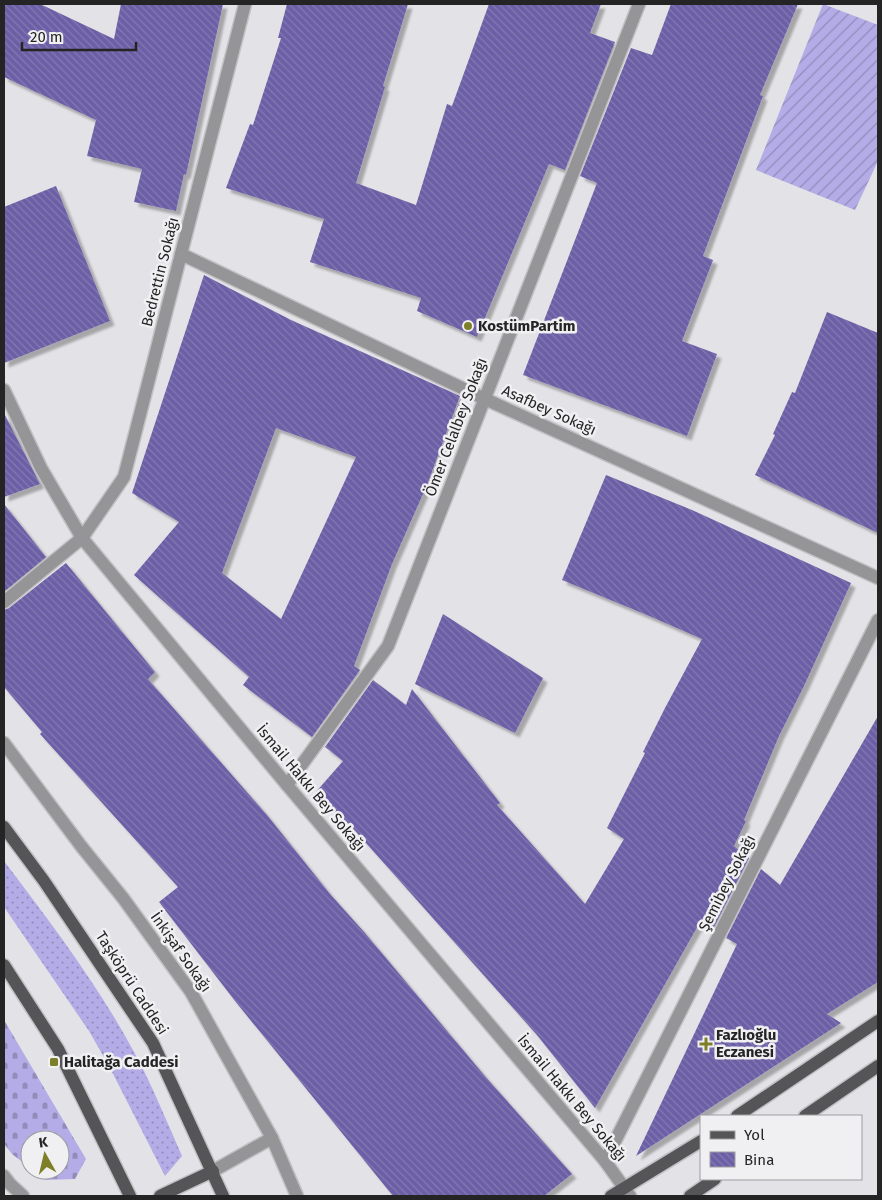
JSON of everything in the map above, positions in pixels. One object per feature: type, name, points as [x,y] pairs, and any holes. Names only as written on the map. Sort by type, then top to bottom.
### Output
[{"type":"main road","name":"Taşköprü Caddesi","points":[[4,827],[44,881],[153,1043],[223,1196]]},
{"type":"main road","points":[[4,966],[58,1049],[130,1196]]},
{"type":"main road","points":[[738,1115],[878,1021]]},
{"type":"main road","points":[[806,1115],[878,1066]]},
{"type":"main road","points":[[611,1196],[627,1192],[700,1142]]},
{"type":"main road","points":[[160,1196],[213,1171]]},
{"type":"main road","points":[[690,1196],[714,1180]]},
{"type":"street","name":"Bedrettin Sokağı","points":[[82,538],[124,477],[245,4]]},
{"type":"street","name":"Ömer Celalbey Sokağı","points":[[287,785],[388,646],[639,4]]},
{"type":"street","name":"Asafbey Sokağı","points":[[181,254],[484,399],[878,578]]},
{"type":"street","name":"İsmail Hakkı Bey Sokağı","points":[[4,390],[41,468],[82,538],[287,785],[605,1162],[627,1192]]},
{"type":"street","points":[[4,602],[82,538]]},
{"type":"street","name":"Şemibey Sokağı","points":[[605,1162],[878,620]]},
{"type":"street","name":"İnkişaf Sokağı","points":[[4,743],[80,846],[123,898],[191,992],[272,1138],[297,1196]]},
{"type":"street","points":[[213,1171],[272,1138]]},
{"type":"street","points":[[4,1176],[23,1196]]},
{"type":"green space","points":[[823,4],[878,25],[878,161],[855,210],[756,170]]},
{"type":"green space","points":[[4,861],[96,988],[143,1069],[182,1156],[165,1176],[89,1031],[4,907]]},
{"type":"green space","points":[[4,1020],[69,1130],[20,1130],[20,1160],[4,1144]]},
{"type":"green space","points":[[70,1132],[86,1159],[75,1179],[70,1179]]},
{"type":"building","points":[[4,4],[40,4],[114,39],[121,4],[223,4],[186,175],[184,174],[176,211],[134,202],[142,169],[87,156],[96,120],[4,77]]},
{"type":"building","points":[[287,4],[408,4],[356,183],[416,205],[447,104],[452,106],[489,4],[601,4],[590,33],[615,42],[565,170],[549,164],[477,337],[417,311],[421,298],[310,262],[324,219],[226,188],[250,124],[253,125],[281,38],[278,38]]},
{"type":"building","points":[[671,4],[798,4],[760,95],[763,96],[703,256],[713,260],[682,341],[717,354],[687,436],[523,375],[597,183],[580,176],[631,48],[652,55]]},
{"type":"building","points":[[56,186],[110,321],[4,363],[4,207]]},
{"type":"building","points":[[204,275],[291,320],[460,396],[427,485],[392,564],[354,666],[360,670],[312,737],[243,685],[249,677],[134,575],[179,522],[132,493]],"holes":[[[276,428],[356,457],[281,619],[222,573]]]},
{"type":"building","points":[[827,312],[878,333],[878,533],[755,475],[775,435],[773,434],[792,392],[795,393]]},
{"type":"building","points":[[4,413],[40,484],[4,497]]},
{"type":"building","points":[[606,475],[692,510],[851,583],[779,736],[744,820],[746,821],[734,846],[749,858],[712,931],[699,924],[595,1108],[537,1035],[350,825],[315,793],[343,761],[325,747],[373,680],[406,705],[412,689],[500,803],[497,805],[585,904],[624,839],[607,828],[645,753],[643,752],[665,708],[702,639],[562,580]]},
{"type":"building","points":[[4,504],[46,557],[4,592]]},
{"type":"building","points":[[66,563],[155,672],[148,679],[267,815],[330,894],[484,1075],[572,1174],[544,1196],[393,1196],[235,1001],[159,902],[178,887],[40,734],[42,732],[4,687],[4,610]]},
{"type":"building","points":[[443,614],[543,678],[515,733],[415,684]]},
{"type":"building","points":[[878,716],[878,982],[827,1014],[841,1023],[636,1156],[737,944],[726,938],[761,869],[780,885]]},
{"type":"place","name":"KostümPartim","points":[[468,326]]},
{"type":"place","name":"Fazlıoğlu Eczanesi","points":[[706,1044]]},
{"type":"place","name":"Halitağa Caddesi","points":[[54,1062]]}]
